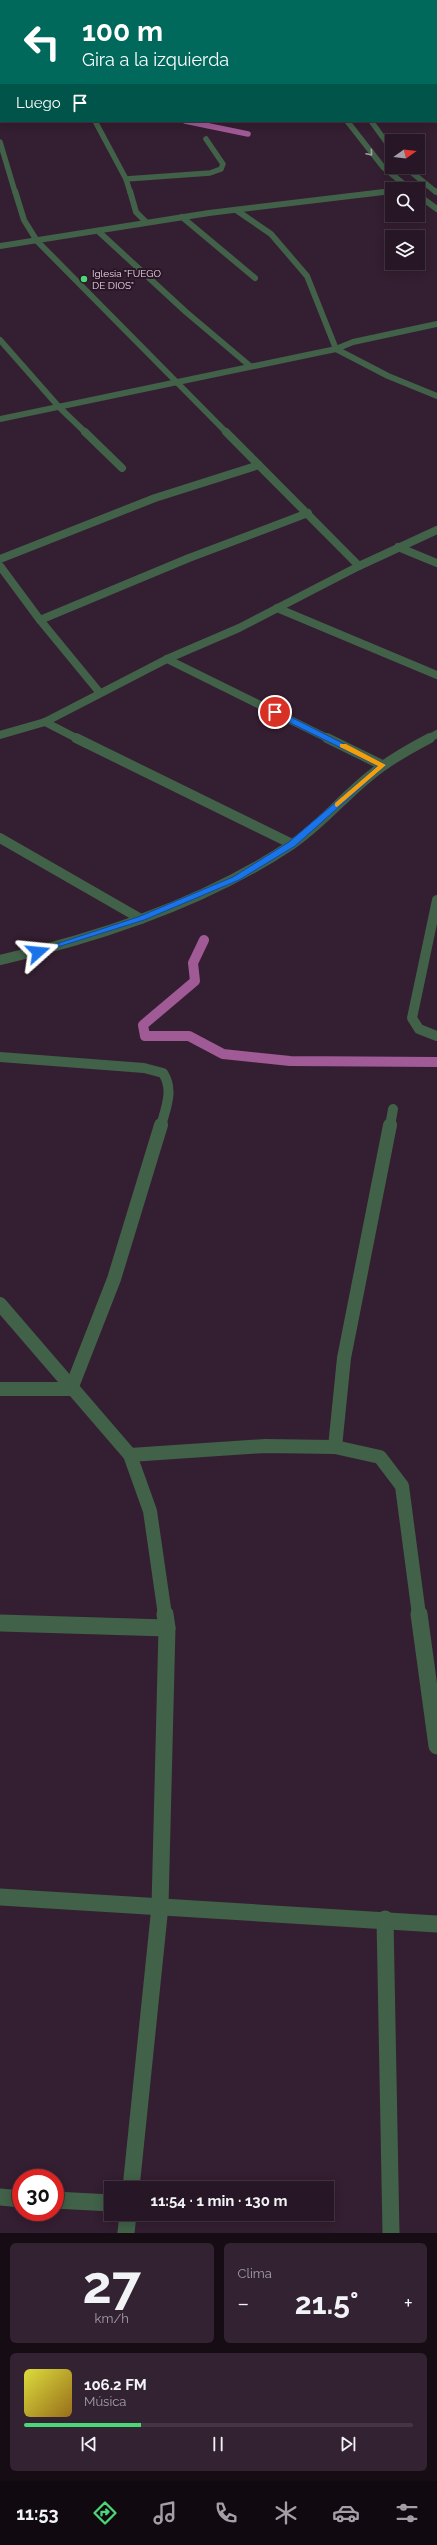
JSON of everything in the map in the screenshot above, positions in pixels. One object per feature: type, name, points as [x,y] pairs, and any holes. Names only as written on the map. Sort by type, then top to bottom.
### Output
[{"type":"street","points":[[96,122],[126,179],[136,212],[146,222]]},
{"type":"street","points":[[348,122],[373,156],[402,182]]},
{"type":"street","points":[[372,122],[385,140]]},
{"type":"street","points":[[126,179],[210,173],[221,170],[223,164],[206,139]]},
{"type":"street","points":[[0,144],[24,220],[37,241],[359,566]]},
{"type":"street","points":[[414,174],[437,192]]},
{"type":"street","points":[[0,246],[146,222],[239,209],[385,192]]},
{"type":"street","points":[[425,200],[437,209]]},
{"type":"street","points":[[239,209],[271,234],[307,276],[336,349],[388,376],[437,396]]},
{"type":"street","points":[[182,217],[255,278]]},
{"type":"street","points":[[98,231],[186,312],[250,366]]},
{"type":"street","points":[[0,420],[336,349],[353,342],[437,324]]},
{"type":"street","points":[[0,340],[60,407],[122,468]]},
{"type":"street","points":[[0,559],[155,498],[259,465]]},
{"type":"street","points":[[40,620],[189,558],[308,513]]},
{"type":"street","points":[[0,735],[45,722],[167,659],[239,628],[359,566],[437,530]]},
{"type":"street","points":[[398,547],[437,563]]},
{"type":"street","points":[[0,566],[40,620],[100,693]]},
{"type":"street","points":[[277,608],[437,675]]},
{"type":"street","points":[[167,659],[382,765]]},
{"type":"street","points":[[45,722],[191,796],[292,844]]},
{"type":"street","points":[[0,960],[38,952],[141,919],[236,878],[292,844],[382,765],[437,734]]},
{"type":"street","points":[[0,838],[141,919]]},
{"type":"street","points":[[437,900],[412,1018],[419,1029],[437,1036]]},
{"type":"street","points":[[0,1057],[144,1068],[163,1073],[169,1082],[169,1098],[114,1279],[71,1390]]},
{"type":"street","points":[[335,1447],[344,1358],[393,1109]]},
{"type":"street","points":[[0,1304],[71,1390],[130,1455],[150,1511],[167,1628],[160,1906],[131,2181]]},
{"type":"street","points":[[0,1389],[71,1390]]},
{"type":"street","points":[[130,1455],[265,1446],[335,1447],[380,1457],[402,1486],[437,1746]]},
{"type":"street","points":[[0,1623],[167,1628]]},
{"type":"street","points":[[0,1897],[385,1919],[437,1924]]},
{"type":"street","points":[[385,1919],[391,2233]]},
{"type":"street","points":[[0,2197],[12,2198]]},
{"type":"street","points":[[64,2200],[104,2203]]},
{"type":"street","points":[[126,2233],[127,2221]]},
{"type":"waterway","points":[[190,122],[248,134]]},
{"type":"waterway","points":[[204,940],[193,963],[195,981],[143,1025],[145,1036],[189,1036],[223,1054],[290,1061],[437,1062]]},
{"type":"slow traffic","points":[[337,804],[382,765],[343,746]]},
{"type":"place","name":"Iglesia \"FUEGO DE DIOS\"","points":[[84,279]]},
{"type":"route","points":[[38,952],[141,919],[236,878],[292,844],[382,765],[275,712]]}]
